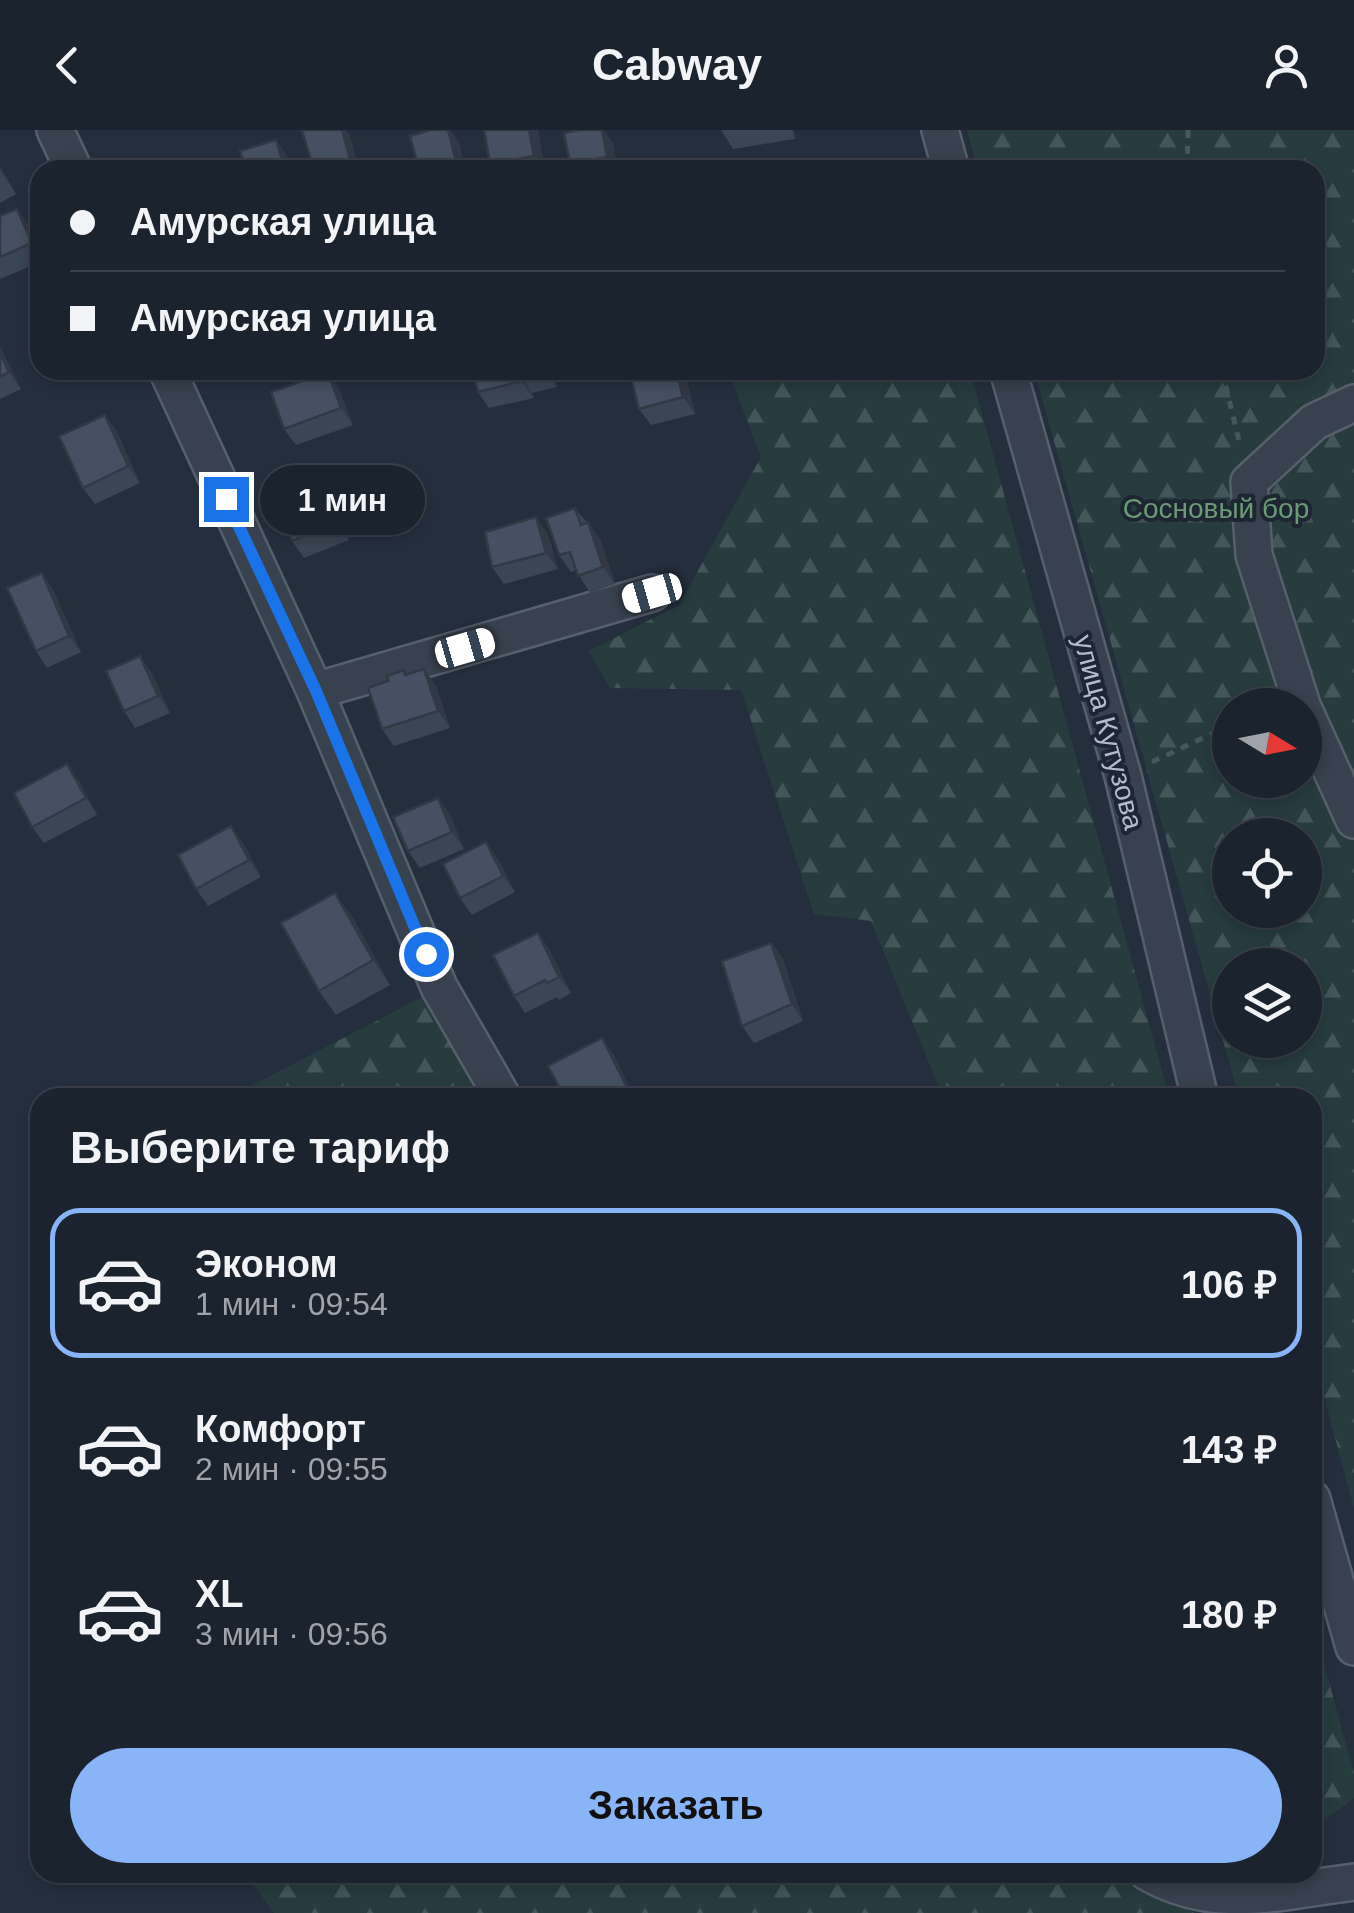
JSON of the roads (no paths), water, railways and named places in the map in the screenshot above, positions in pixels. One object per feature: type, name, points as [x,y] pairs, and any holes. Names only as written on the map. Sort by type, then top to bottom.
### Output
[{"type":"street","points":[[55,130],[69,160]]},
{"type":"street","points":[[940,130],[948,160]]},
{"type":"street","points":[[172,380],[316,691],[440,987],[498,1088]]},
{"type":"street","name":"улица Кутузова","points":[[1011,380],[1122,776],[1198,1088]]},
{"type":"street","points":[[1297,688],[1254,555],[1249,482],[1314,422],[1354,402]]},
{"type":"street","points":[[316,691],[652,593]]},
{"type":"street","points":[[1322,749],[1354,820]]},
{"type":"street","points":[[1322,1535],[1354,1647]]},
{"type":"street","points":[[1166,1883],[1232,1898],[1354,1882]]},
{"type":"park label","name":"Сосновый бор","points":[[1216,508]]}]
